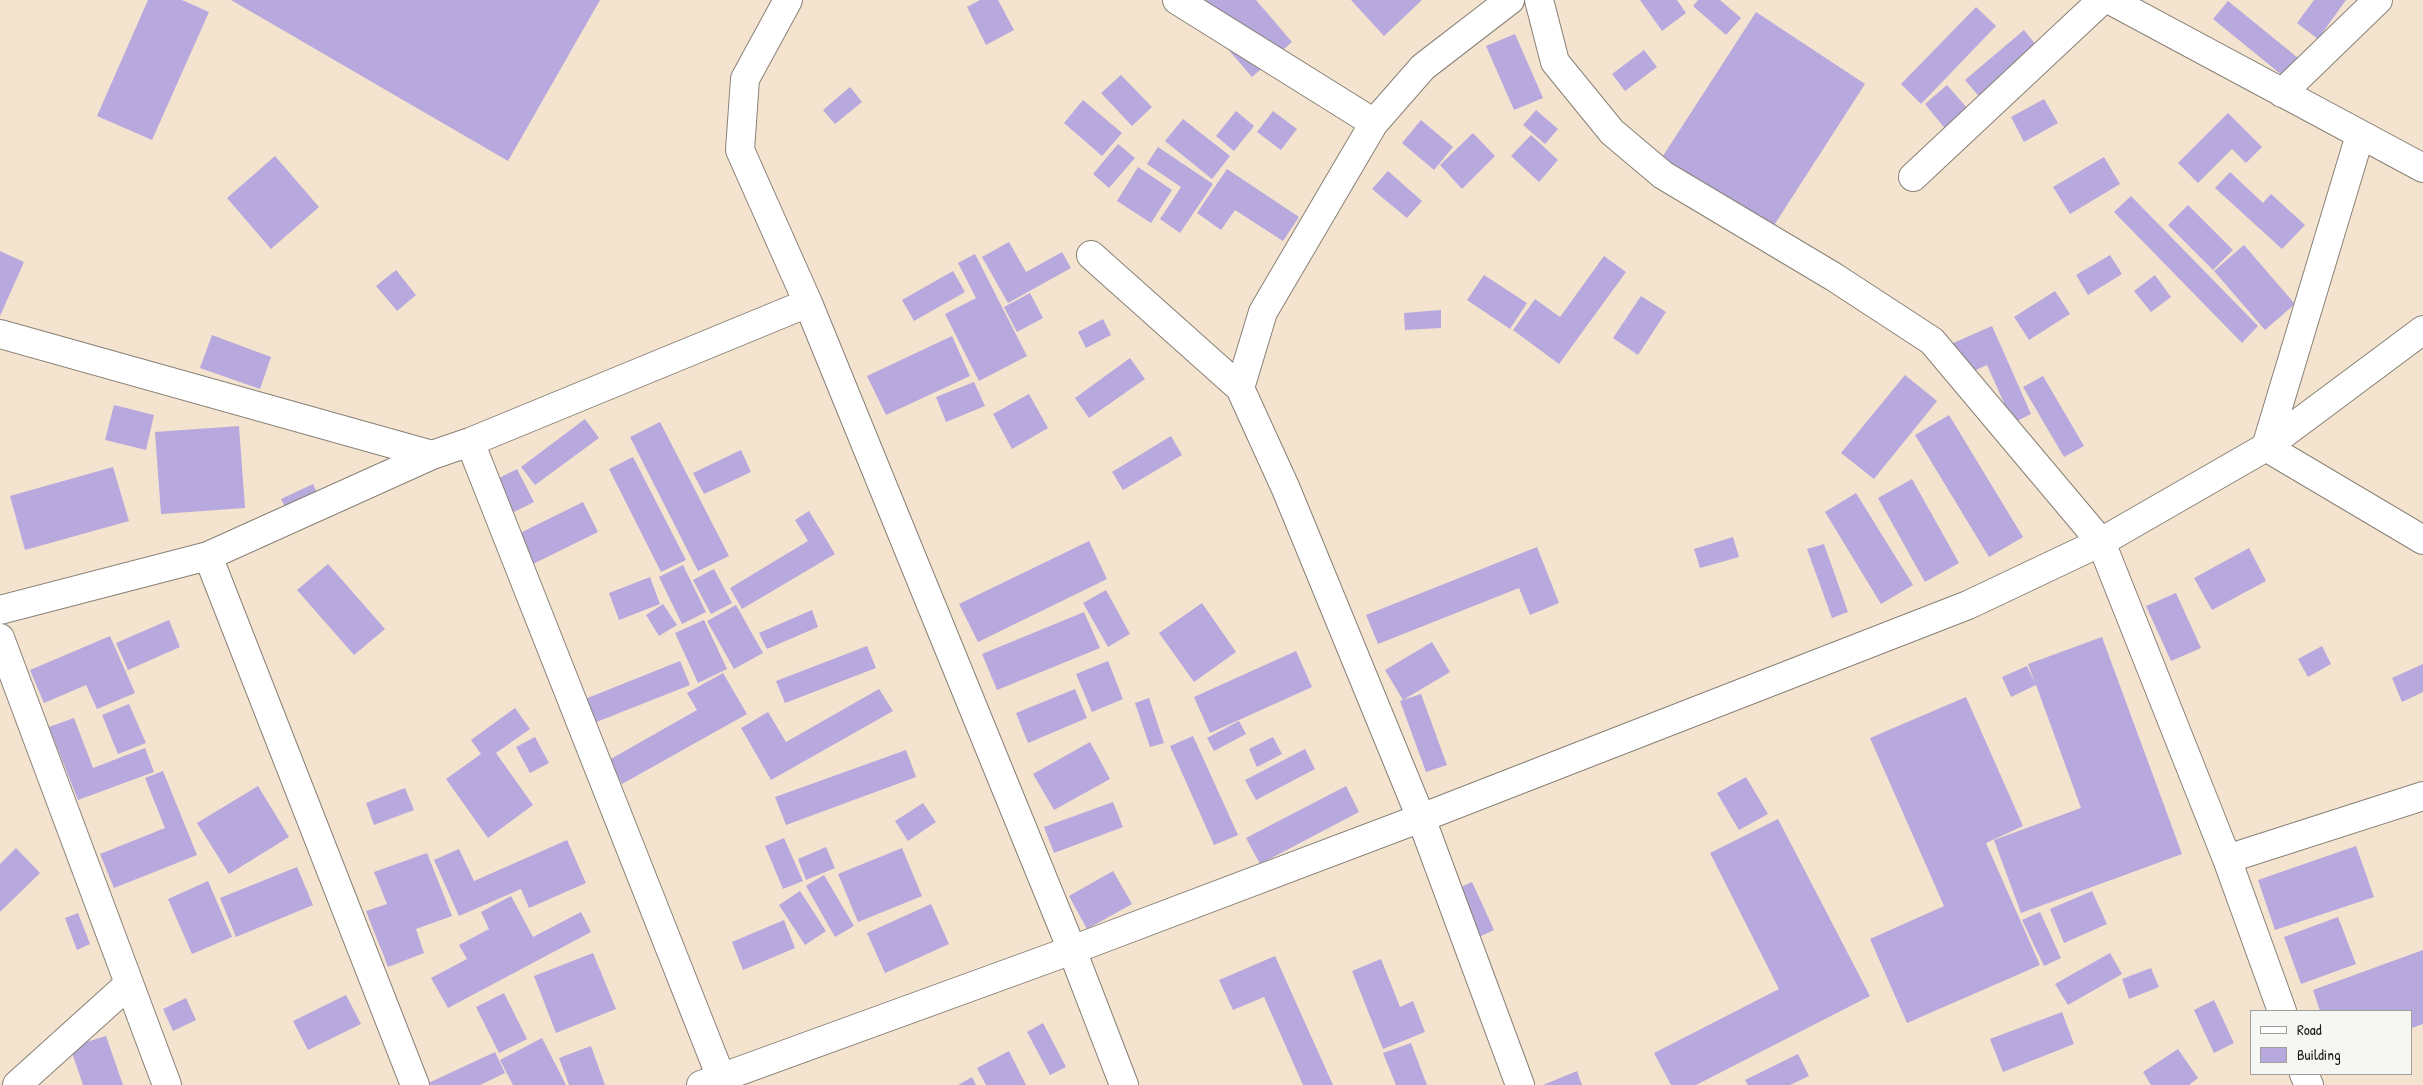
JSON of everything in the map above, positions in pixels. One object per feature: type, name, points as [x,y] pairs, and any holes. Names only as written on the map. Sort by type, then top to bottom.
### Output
[{"type":"street","points":[[788,0],[745,79],[740,150],[808,303],[1072,950],[1124,1085]]},
{"type":"street","points":[[1177,0],[1374,123]]},
{"type":"street","points":[[1240,388],[1263,312],[1374,123],[1424,67],[1510,0]]},
{"type":"street","points":[[1539,0],[1555,62],[1612,132],[1663,175],[1834,277],[1932,341],[2101,542],[2228,859],[2282,1010]]},
{"type":"street","points":[[1914,177],[2102,0]]},
{"type":"street","points":[[2110,0],[2423,168]]},
{"type":"street","points":[[2282,92],[2378,0]]},
{"type":"street","points":[[2266,446],[2360,134]]},
{"type":"street","points":[[1090,256],[1240,388],[1286,489],[1421,818],[1520,1085]]},
{"type":"street","points":[[0,610],[208,556],[432,455],[470,442],[808,303]]},
{"type":"street","points":[[470,442],[715,1082],[1421,818],[1968,605],[2101,542],[2266,446],[2423,330]]},
{"type":"street","points":[[0,334],[432,455]]},
{"type":"street","points":[[2266,446],[2423,540]]},
{"type":"street","points":[[208,556],[415,1085]]},
{"type":"street","points":[[0,638],[167,1085]]},
{"type":"street","points":[[2228,859],[2423,796]]},
{"type":"street","points":[[17,1085],[129,984]]},
{"type":"building","points":[[148,0],[182,0],[209,12],[152,140],[97,116]]},
{"type":"building","points":[[231,0],[600,0],[508,161]]},
{"type":"building","points":[[980,0],[998,0],[1014,30],[986,45],[967,7]]},
{"type":"building","points":[[1206,0],[1256,0],[1292,42],[1252,77],[1194,10]]},
{"type":"building","points":[[1351,0],[1422,0],[1384,36]]},
{"type":"building","points":[[1640,0],[1677,0],[1686,13],[1662,31]]},
{"type":"building","points":[[1698,0],[1720,0],[1741,18],[1726,35],[1693,6]]},
{"type":"building","points":[[2314,0],[2346,0],[2318,39],[2297,23]]},
{"type":"building","points":[[2228,1],[2303,62],[2288,80],[2213,19]]},
{"type":"building","points":[[1976,7],[1996,26],[1921,104],[1901,84]]},
{"type":"building","points":[[1756,12],[1865,84],[1771,230],[1661,159]]},
{"type":"building","points":[[2024,30],[2041,51],[1983,101],[1965,80]]},
{"type":"building","points":[[1515,34],[1543,98],[1514,110],[1486,46]]},
{"type":"building","points":[[1644,50],[1657,67],[1625,91],[1612,74]]},
{"type":"building","points":[[1121,75],[1152,107],[1132,126],[1101,93]]},
{"type":"building","points":[[1947,85],[1974,116],[1951,136],[1925,104]]},
{"type":"building","points":[[850,87],[862,102],[835,124],[823,110]]},
{"type":"building","points":[[2044,99],[2058,123],[2024,142],[2011,117]]},
{"type":"building","points":[[1083,100],[1122,133],[1102,156],[1064,123]]},
{"type":"building","points":[[1536,110],[1558,129],[1545,144],[1523,125]]},
{"type":"building","points":[[1236,111],[1254,126],[1234,151],[1216,136]]},
{"type":"building","points":[[1273,111],[1297,129],[1281,150],[1257,132]]},
{"type":"building","points":[[2228,113],[2262,147],[2246,163],[2232,149],[2198,183],[2178,163]]},
{"type":"building","points":[[1183,119],[1230,156],[1212,179],[1165,141]]},
{"type":"building","points":[[1421,120],[1453,147],[1434,170],[1402,143]]},
{"type":"building","points":[[1473,133],[1495,156],[1462,189],[1440,165]]},
{"type":"building","points":[[1531,135],[1558,160],[1539,182],[1511,156]]},
{"type":"building","points":[[1118,144],[1135,158],[1109,188],[1093,174]]},
{"type":"building","points":[[1158,147],[1213,184],[1180,233],[1160,219],[1181,187],[1147,164]]},
{"type":"building","points":[[275,156],[319,207],[271,249],[227,198]]},
{"type":"building","points":[[2104,157],[2120,184],[2070,214],[2053,187]]},
{"type":"building","points":[[1138,167],[1172,190],[1151,223],[1117,201]]},
{"type":"building","points":[[1227,169],[1299,217],[1283,241],[1235,210],[1221,230],[1197,213]]},
{"type":"building","points":[[1388,171],[1422,201],[1407,218],[1372,189]]},
{"type":"building","points":[[2230,172],[2263,203],[2271,194],[2305,225],[2282,249],[2215,188]]},
{"type":"building","points":[[2131,196],[2258,326],[2242,343],[2114,212]]},
{"type":"building","points":[[2188,205],[2233,250],[2213,270],[2168,225]]},
{"type":"building","points":[[1009,242],[1026,272],[1062,252],[1071,268],[1008,303],[982,257]]},
{"type":"building","points":[[2244,245],[2295,304],[2265,330],[2214,271]]},
{"type":"building","points":[[0,251],[24,262],[0,316]]},
{"type":"building","points":[[975,254],[1027,356],[979,381],[945,314],[976,298],[958,263]]},
{"type":"building","points":[[2110,255],[2122,274],[2088,295],[2076,275]]},
{"type":"building","points":[[1604,256],[1626,272],[1559,364],[1513,330],[1535,299],[1560,317]]},
{"type":"building","points":[[396,270],[416,295],[397,311],[376,286]]},
{"type":"building","points":[[953,271],[965,292],[914,321],[902,300]]},
{"type":"building","points":[[1484,275],[1527,303],[1510,329],[1467,300]]},
{"type":"building","points":[[2155,275],[2171,297],[2151,312],[2134,291]]},
{"type":"building","points":[[2055,291],[2070,314],[2029,340],[2014,317]]},
{"type":"building","points":[[1030,293],[1043,318],[1017,332],[1004,307]]},
{"type":"building","points":[[1641,296],[1666,312],[1638,355],[1613,338]]},
{"type":"building","points":[[1441,310],[1441,328],[1405,330],[1404,313]]},
{"type":"building","points":[[1103,319],[1111,335],[1086,348],[1078,332]]},
{"type":"building","points":[[1992,326],[2031,414],[2013,423],[1987,365],[1965,375],[1951,344]]},
{"type":"building","points":[[212,335],[271,357],[260,389],[200,368]]},
{"type":"building","points":[[952,336],[970,376],[886,415],[867,376]]},
{"type":"building","points":[[1130,358],[1145,379],[1089,418],[1075,398]]},
{"type":"building","points":[[1905,375],[1937,401],[1874,479],[1841,453]]},
{"type":"building","points":[[2043,376],[2084,446],[2064,457],[2023,387]]},
{"type":"building","points":[[974,382],[985,406],[946,422],[936,397]]},
{"type":"building","points":[[1029,394],[1048,428],[1012,449],[993,414]]},
{"type":"building","points":[[114,405],[154,415],[146,450],[105,440]]},
{"type":"building","points":[[1949,415],[2023,537],[1989,557],[1915,435]]},
{"type":"building","points":[[585,419],[599,438],[535,485],[521,467]]},
{"type":"building","points":[[660,422],[729,556],[698,571],[630,437]]},
{"type":"building","points":[[239,426],[245,508],[161,514],[155,432]]},
{"type":"building","points":[[1171,436],[1182,455],[1123,490],[1112,472]]},
{"type":"building","points":[[741,450],[751,472],[704,494],[693,473]]},
{"type":"building","points":[[633,457],[686,560],[661,572],[609,469]]},
{"type":"building","points":[[113,467],[129,521],[25,550],[10,496]]},
{"type":"building","points":[[517,469],[534,502],[510,514],[493,481]]},
{"type":"building","points":[[1912,479],[1959,563],[1925,582],[1878,498]]},
{"type":"building","points":[[313,484],[328,516],[297,531],[281,499]]},
{"type":"building","points":[[1856,493],[1913,585],[1881,604],[1825,512]]},
{"type":"building","points":[[583,502],[598,532],[533,564],[518,534]]},
{"type":"building","points":[[809,511],[835,554],[742,609],[730,588],[808,541],[795,520]]},
{"type":"building","points":[[1733,537],[1739,557],[1700,568],[1694,549]]},
{"type":"building","points":[[1089,541],[1107,579],[978,642],[959,604]]},
{"type":"building","points":[[1824,544],[1848,612],[1832,618],[1807,549]]},
{"type":"building","points":[[1537,547],[1559,603],[1530,615],[1519,588],[1378,644],[1366,615]]},
{"type":"building","points":[[2249,548],[2266,581],[2212,610],[2194,578]]},
{"type":"building","points":[[328,564],[385,629],[354,655],[297,590]]},
{"type":"building","points":[[683,565],[706,612],[682,624],[659,577]]},
{"type":"building","points":[[714,569],[732,603],[711,614],[693,580]]},
{"type":"building","points":[[650,577],[660,604],[619,620],[609,593]]},
{"type":"building","points":[[1106,590],[1130,634],[1108,647],[1083,603]]},
{"type":"building","points":[[2176,593],[2201,648],[2171,661],[2146,606]]},
{"type":"building","points":[[1202,603],[1236,652],[1194,682],[1159,633]]},
{"type":"building","points":[[663,604],[677,625],[659,636],[646,615]]},
{"type":"building","points":[[736,605],[763,653],[734,669],[707,621]]},
{"type":"building","points":[[812,610],[818,627],[767,649],[759,633]]},
{"type":"building","points":[[1084,612],[1100,648],[997,690],[982,654]]},
{"type":"building","points":[[169,620],[180,647],[128,670],[116,643]]},
{"type":"building","points":[[704,620],[727,669],[698,683],[675,633]]},
{"type":"building","points":[[110,636],[135,693],[97,709],[86,685],[44,703],[30,670]]},
{"type":"building","points":[[2102,637],[2182,854],[2021,913],[1994,840],[2081,808],[2036,685],[2011,697],[2002,677],[2027,666],[2035,683],[2028,664]]},
{"type":"building","points":[[1432,642],[1450,672],[1403,700],[1385,670]]},
{"type":"building","points":[[867,646],[876,668],[785,703],[776,681]]},
{"type":"building","points":[[2322,646],[2331,664],[2308,677],[2298,659]]},
{"type":"building","points":[[1296,651],[1312,687],[1210,733],[1194,697]]},
{"type":"building","points":[[680,661],[690,685],[594,723],[585,699]]},
{"type":"building","points":[[1108,661],[1123,699],[1092,712],[1076,674]]},
{"type":"building","points":[[2423,664],[2423,692],[2402,702],[2392,678]]},
{"type":"building","points":[[723,673],[747,714],[622,784],[609,760],[697,710],[687,693]]},
{"type":"building","points":[[879,689],[893,711],[771,780],[741,728],[768,712],[786,742]]},
{"type":"building","points":[[1075,689],[1087,718],[1028,743],[1016,713]]},
{"type":"building","points":[[1421,694],[1447,765],[1426,772],[1400,701]]},
{"type":"building","points":[[1966,697],[2023,826],[1986,843],[2040,965],[1907,1023],[1870,939],[1944,906],[1870,738]]},
{"type":"building","points":[[1149,698],[1164,743],[1150,747],[1135,703]]},
{"type":"building","points":[[129,704],[146,743],[118,754],[102,715]]},
{"type":"building","points":[[515,708],[530,729],[496,753],[533,805],[488,838],[446,779],[481,754],[471,740]]},
{"type":"building","points":[[74,718],[93,768],[145,748],[154,772],[78,800],[49,727]]},
{"type":"building","points":[[1239,721],[1246,734],[1214,751],[1207,738]]},
{"type":"building","points":[[1193,736],[1238,835],[1214,845],[1170,746]]},
{"type":"building","points":[[535,737],[549,763],[530,773],[516,747]]},
{"type":"building","points":[[1273,737],[1282,754],[1257,767],[1249,749]]},
{"type":"building","points":[[1090,742],[1110,779],[1054,810],[1033,774]]},
{"type":"building","points":[[1305,749],[1315,769],[1256,800],[1245,780]]},
{"type":"building","points":[[906,750],[916,777],[786,825],[775,797]]},
{"type":"building","points":[[163,771],[197,855],[114,888],[100,854],[165,828],[145,778]]},
{"type":"building","points":[[1746,777],[1768,814],[1739,830],[1717,793]]},
{"type":"building","points":[[258,786],[289,837],[229,874],[197,823]]},
{"type":"building","points":[[1346,786],[1359,812],[1260,864],[1246,838]]},
{"type":"building","points":[[405,788],[414,810],[374,825],[366,803]]},
{"type":"building","points":[[1113,802],[1123,827],[1054,853],[1044,827]]},
{"type":"building","points":[[923,803],[936,822],[908,841],[895,821]]},
{"type":"building","points":[[1778,819],[1870,996],[1696,1085],[1671,1085],[1654,1053],[1779,989],[1710,853]]},
{"type":"building","points":[[784,838],[803,881],[783,889],[765,846]]},
{"type":"building","points":[[567,840],[586,883],[529,908],[521,889],[459,916],[434,860],[459,849],[474,881]]},
{"type":"building","points":[[2356,846],[2374,897],[2275,930],[2258,880]]},
{"type":"building","points":[[826,847],[835,868],[806,880],[798,859]]},
{"type":"building","points":[[16,848],[40,873],[0,912],[0,864]]},
{"type":"building","points":[[902,848],[922,896],[858,922],[838,874]]},
{"type":"building","points":[[427,853],[452,916],[416,929],[424,953],[388,967],[366,911],[387,904],[374,872]]},
{"type":"building","points":[[297,867],[313,905],[236,937],[220,898]]},
{"type":"building","points":[[1113,871],[1132,904],[1087,929],[1069,896]]},
{"type":"building","points":[[824,875],[854,926],[835,937],[806,886]]},
{"type":"building","points":[[208,881],[232,937],[192,954],[168,899]]},
{"type":"building","points":[[1472,882],[1494,930],[1468,942],[1446,894]]},
{"type":"building","points":[[800,891],[826,931],[805,945],[779,905]]},
{"type":"building","points":[[2092,891],[2107,924],[2064,943],[2050,909]]},
{"type":"building","points":[[511,896],[533,937],[581,912],[591,932],[448,1008],[431,978],[467,959],[459,945],[489,929],[481,912]]},
{"type":"building","points":[[931,904],[949,944],[885,973],[867,933]]},
{"type":"building","points":[[2040,912],[2061,958],[2044,966],[2022,920]]},
{"type":"building","points":[[78,913],[90,944],[77,950],[65,918]]},
{"type":"building","points":[[2338,917],[2356,964],[2301,984],[2284,937]]},
{"type":"building","points":[[784,920],[795,948],[743,970],[732,942]]},
{"type":"building","points":[[2423,950],[2423,1024],[2413,1028],[2413,1010],[2320,1010],[2313,990]]},
{"type":"building","points":[[593,953],[616,1009],[556,1033],[534,976]]},
{"type":"building","points":[[2110,953],[2122,974],[2068,1005],[2055,984]]},
{"type":"building","points":[[1275,956],[1333,1085],[1303,1085],[1264,997],[1233,1010],[1219,980]]},
{"type":"building","points":[[1381,959],[1400,1007],[1413,1001],[1425,1032],[1383,1049],[1352,971]]},
{"type":"building","points":[[2151,968],[2159,987],[2129,999],[2122,979]]},
{"type":"building","points":[[504,993],[527,1039],[499,1053],[476,1007]]},
{"type":"building","points":[[346,995],[361,1024],[308,1050],[293,1021]]},
{"type":"building","points":[[186,998],[196,1020],[173,1031],[163,1009]]},
{"type":"building","points":[[2214,1000],[2234,1043],[2214,1053],[2194,1010]]},
{"type":"building","points":[[2062,1012],[2074,1044],[2003,1072],[1990,1039]]},
{"type":"building","points":[[1043,1023],[1066,1067],[1050,1075],[1027,1032]]},
{"type":"building","points":[[106,1036],[123,1085],[83,1085],[70,1047]]},
{"type":"building","points":[[542,1038],[566,1085],[513,1085],[500,1060]]},
{"type":"building","points":[[1411,1043],[1427,1085],[1396,1085],[1383,1053]]},
{"type":"building","points":[[591,1046],[605,1085],[569,1085],[559,1058]]},
{"type":"building","points":[[2178,1049],[2198,1078],[2189,1085],[2151,1085],[2143,1072]]},
{"type":"building","points":[[1009,1051],[1026,1085],[986,1085],[977,1068]]},
{"type":"building","points":[[495,1052],[505,1073],[480,1085],[424,1085]]},
{"type":"building","points":[[1798,1054],[1809,1076],[1790,1085],[1748,1085],[1745,1080]]},
{"type":"building","points":[[1577,1071],[1582,1085],[1543,1085]]},
{"type":"building","points":[[972,1077],[976,1085],[958,1085]]}]
